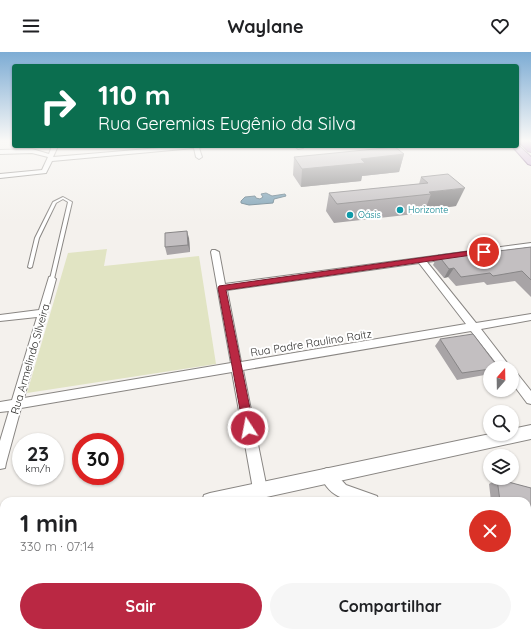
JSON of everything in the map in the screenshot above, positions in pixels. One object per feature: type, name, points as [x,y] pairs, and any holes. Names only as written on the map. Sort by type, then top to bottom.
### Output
[{"type":"street","points":[[0,176],[44,172],[45,168]]},
{"type":"street","points":[[222,288],[531,245]]},
{"type":"street","points":[[215,252],[237,368],[258,495]]},
{"type":"street","points":[[421,260],[500,361]]},
{"type":"street","name":"Rua Armelindo Silveira","points":[[0,463],[52,279]]},
{"type":"street","points":[[0,318],[43,313]]},
{"type":"street","name":"Rua Padre Raulino Raitz","points":[[0,407],[474,328],[531,317]]},
{"type":"street","points":[[519,384],[531,399]]},
{"type":"street","points":[[242,497],[258,495],[327,475],[531,432]]},
{"type":"street","points":[[327,475],[332,484],[340,491],[359,497]]},
{"type":"lane","points":[[30,267],[37,238],[55,202],[63,198],[70,202],[52,279]]},
{"type":"green space","points":[[107,249],[104,266],[199,256],[216,364],[27,393],[68,253]]},
{"type":"water","points":[[266,193],[272,196],[285,194],[286,196],[274,199],[273,203],[249,205],[241,203],[245,197],[255,196],[256,198],[260,199],[263,197],[261,194]]},
{"type":"building","points":[[448,174],[465,188],[429,192],[431,194],[337,204],[329,193],[428,183],[421,177]]},
{"type":"building","points":[[187,231],[188,245],[165,247],[165,233]]},
{"type":"building","points":[[531,247],[531,280],[522,271],[493,276],[490,273],[461,277],[454,268],[449,269],[438,255],[463,252],[466,255]]},
{"type":"building","points":[[473,334],[493,361],[483,361],[483,370],[462,373],[440,339]]},
{"type":"building","points":[[498,485],[519,485],[531,488],[531,497],[499,497]]},
{"type":"place","name":"Horizonte","points":[[400,210]]},
{"type":"place","name":"Oásis","points":[[350,215]]},
{"type":"route","points":[[248,428],[222,288],[484,252]]}]
